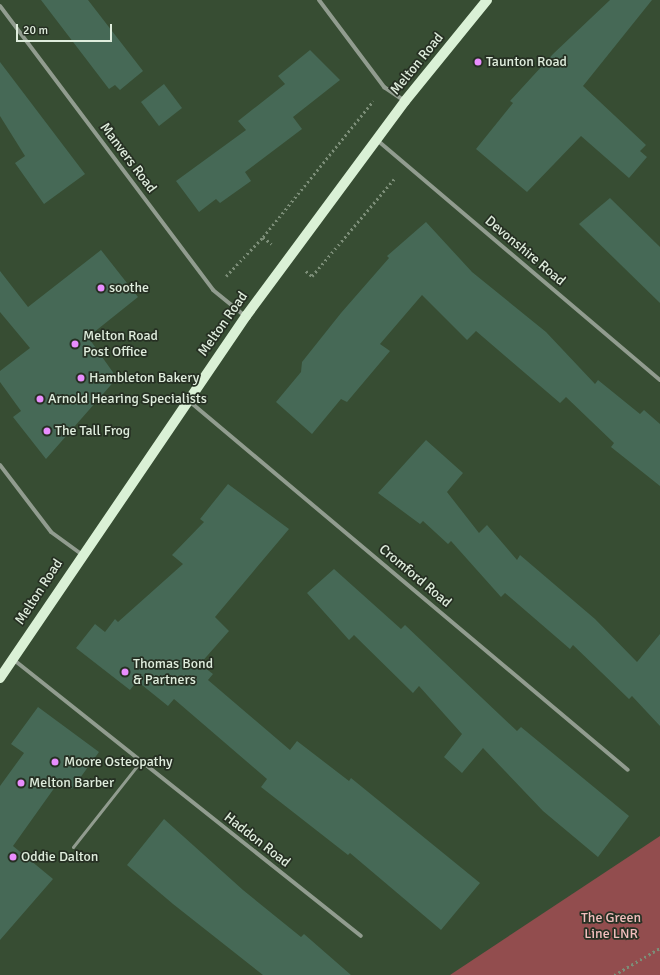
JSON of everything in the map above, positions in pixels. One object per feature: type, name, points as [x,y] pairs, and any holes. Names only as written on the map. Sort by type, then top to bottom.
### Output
[{"type":"main road","name":"Melton Road","points":[[0,678],[81,554],[246,316],[405,101],[487,0]]},
{"type":"street","points":[[319,0],[384,87],[405,101]]},
{"type":"street","name":"Manvers Road","points":[[0,6],[213,290],[246,316]]},
{"type":"street","name":"Devonshire Road","points":[[377,140],[660,380]]},
{"type":"street","name":"Cromford Road","points":[[188,400],[628,770]]},
{"type":"street","points":[[0,465],[51,532],[81,554]]},
{"type":"street","name":"Haddon Road","points":[[13,659],[361,936]]},
{"type":"lane","points":[[73,847],[140,761]]},
{"type":"path","points":[[213,290],[263,237],[384,87]]},
{"type":"path","points":[[312,276],[406,165]]},
{"type":"path","points":[[614,975],[660,948]]},
{"type":"green space","name":"The Green Line LNR","points":[[660,836],[660,975],[450,975]]},
{"type":"building","points":[[41,0],[88,0],[143,71],[120,90],[115,85],[109,89]]},
{"type":"building","points":[[610,0],[652,0],[583,86],[646,145],[640,151],[647,157],[629,178],[581,136],[527,192],[476,149],[513,103],[510,101],[553,54]]},
{"type":"building","points":[[310,50],[340,80],[293,117],[302,129],[245,172],[251,181],[220,203],[216,199],[199,212],[176,181],[246,130],[238,121],[285,84],[278,76]]},
{"type":"building","points":[[0,62],[85,174],[44,204],[15,163],[25,156],[0,116]]},
{"type":"building","points":[[164,84],[182,108],[159,126],[141,102]]},
{"type":"building","points":[[610,198],[660,247],[660,303],[579,224]]},
{"type":"building","points":[[426,222],[472,272],[546,332],[595,384],[598,380],[640,414],[644,410],[660,424],[660,486],[611,447],[614,443],[566,397],[560,403],[476,331],[467,340],[422,295],[380,344],[390,351],[347,402],[341,399],[312,434],[276,402],[301,372],[302,362],[341,313],[389,258],[387,256]]},
{"type":"building","points":[[101,250],[138,297],[88,337],[117,378],[46,459],[13,417],[21,411],[0,382],[0,371],[30,348],[0,312],[0,271],[28,307]]},
{"type":"building","points":[[426,440],[463,473],[447,492],[479,533],[487,525],[517,560],[520,555],[595,619],[637,662],[660,634],[660,726],[632,696],[629,699],[573,645],[570,649],[505,593],[501,597],[451,541],[448,544],[423,521],[420,524],[378,493]]},
{"type":"building","points":[[228,484],[289,529],[215,617],[229,631],[200,664],[213,674],[208,680],[290,750],[297,741],[349,781],[351,778],[480,883],[441,930],[350,853],[348,855],[261,787],[267,779],[174,699],[168,706],[137,681],[130,690],[76,648],[95,624],[105,632],[115,619],[118,622],[183,564],[172,555],[204,522],[200,519]]},
{"type":"building","points":[[334,569],[401,629],[405,625],[517,731],[521,727],[629,816],[598,857],[543,811],[483,748],[462,773],[444,757],[462,734],[419,686],[413,693],[354,635],[349,640],[307,593]]},
{"type":"building","points":[[38,707],[99,752],[72,789],[60,780],[13,846],[53,879],[0,940],[0,786],[24,753],[11,744]]},
{"type":"building","points":[[164,819],[243,890],[301,937],[304,934],[351,975],[263,975],[173,904],[127,865]]},
{"type":"place","name":"Taunton Road","points":[[478,62]]},
{"type":"place","name":"soothe","points":[[101,288]]},
{"type":"place","name":"Melton Road Post Office","points":[[75,344]]},
{"type":"place","name":"Hambleton Bakery","points":[[81,378]]},
{"type":"place","name":"Arnold Hearing Specialists","points":[[40,399]]},
{"type":"place","name":"The Tall Frog","points":[[47,431]]},
{"type":"place","name":"Thomas Bond & Partners","points":[[125,672]]},
{"type":"place","name":"Moore Osteopathy","points":[[55,762]]},
{"type":"place","name":"Melton Barber","points":[[21,783]]},
{"type":"place","name":"Oddie Dalton","points":[[13,857]]}]
